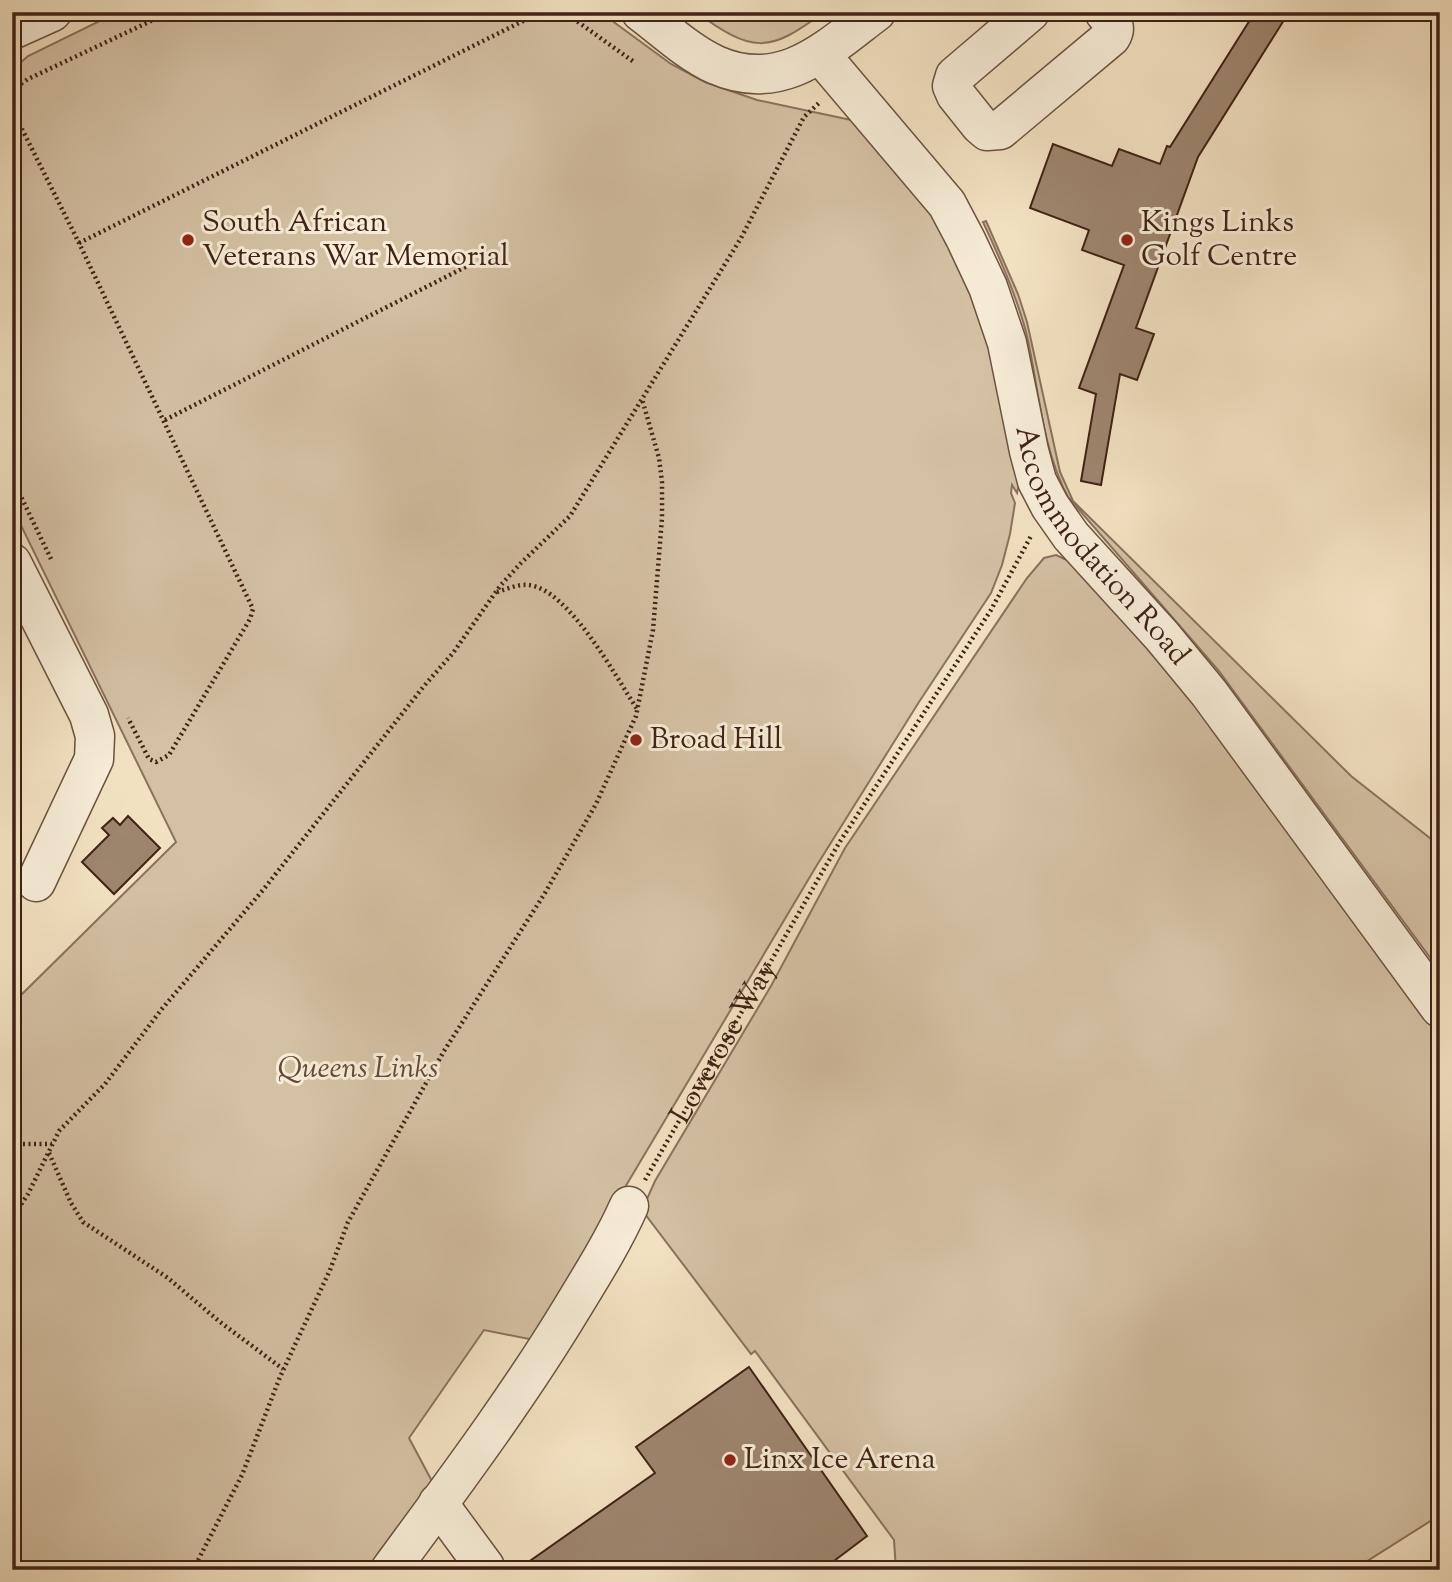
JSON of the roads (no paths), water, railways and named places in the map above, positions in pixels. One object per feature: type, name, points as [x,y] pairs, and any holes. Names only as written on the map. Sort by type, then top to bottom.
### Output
[{"type":"street","points":[[12,30],[52,12]]},
{"type":"street","points":[[640,12],[715,64],[744,74],[769,75],[794,67],[832,68],[876,12]]},
{"type":"street","points":[[1030,12],[955,76],[952,86],[956,95],[987,131],[1000,130],[1111,37],[1115,30],[1114,24],[1104,12]]},
{"type":"street","name":"Accommodation Road","points":[[832,68],[947,204],[966,240],[988,287],[1007,344],[1029,451],[1037,481],[1049,506],[1071,536],[1162,636],[1209,693],[1440,1008]]},
{"type":"street","points":[[12,564],[89,715],[95,736],[94,759],[36,882]]},
{"type":"street","points":[[390,1570],[494,1428],[553,1339],[613,1241],[629,1206]]},
{"type":"street","points":[[439,1503],[485,1567]]},
{"type":"place","name":"South African Veterans War Memorial","points":[[188,240]]},
{"type":"place","name":"Kings Links Golf Centre","points":[[1127,240]]},
{"type":"place","name":"Broad Hill","points":[[636,740]]},
{"type":"place","name":"Linx Ice Arena","points":[[730,1460]]},
{"type":"park label","name":"Queens Links","points":[[358,1069]]}]
